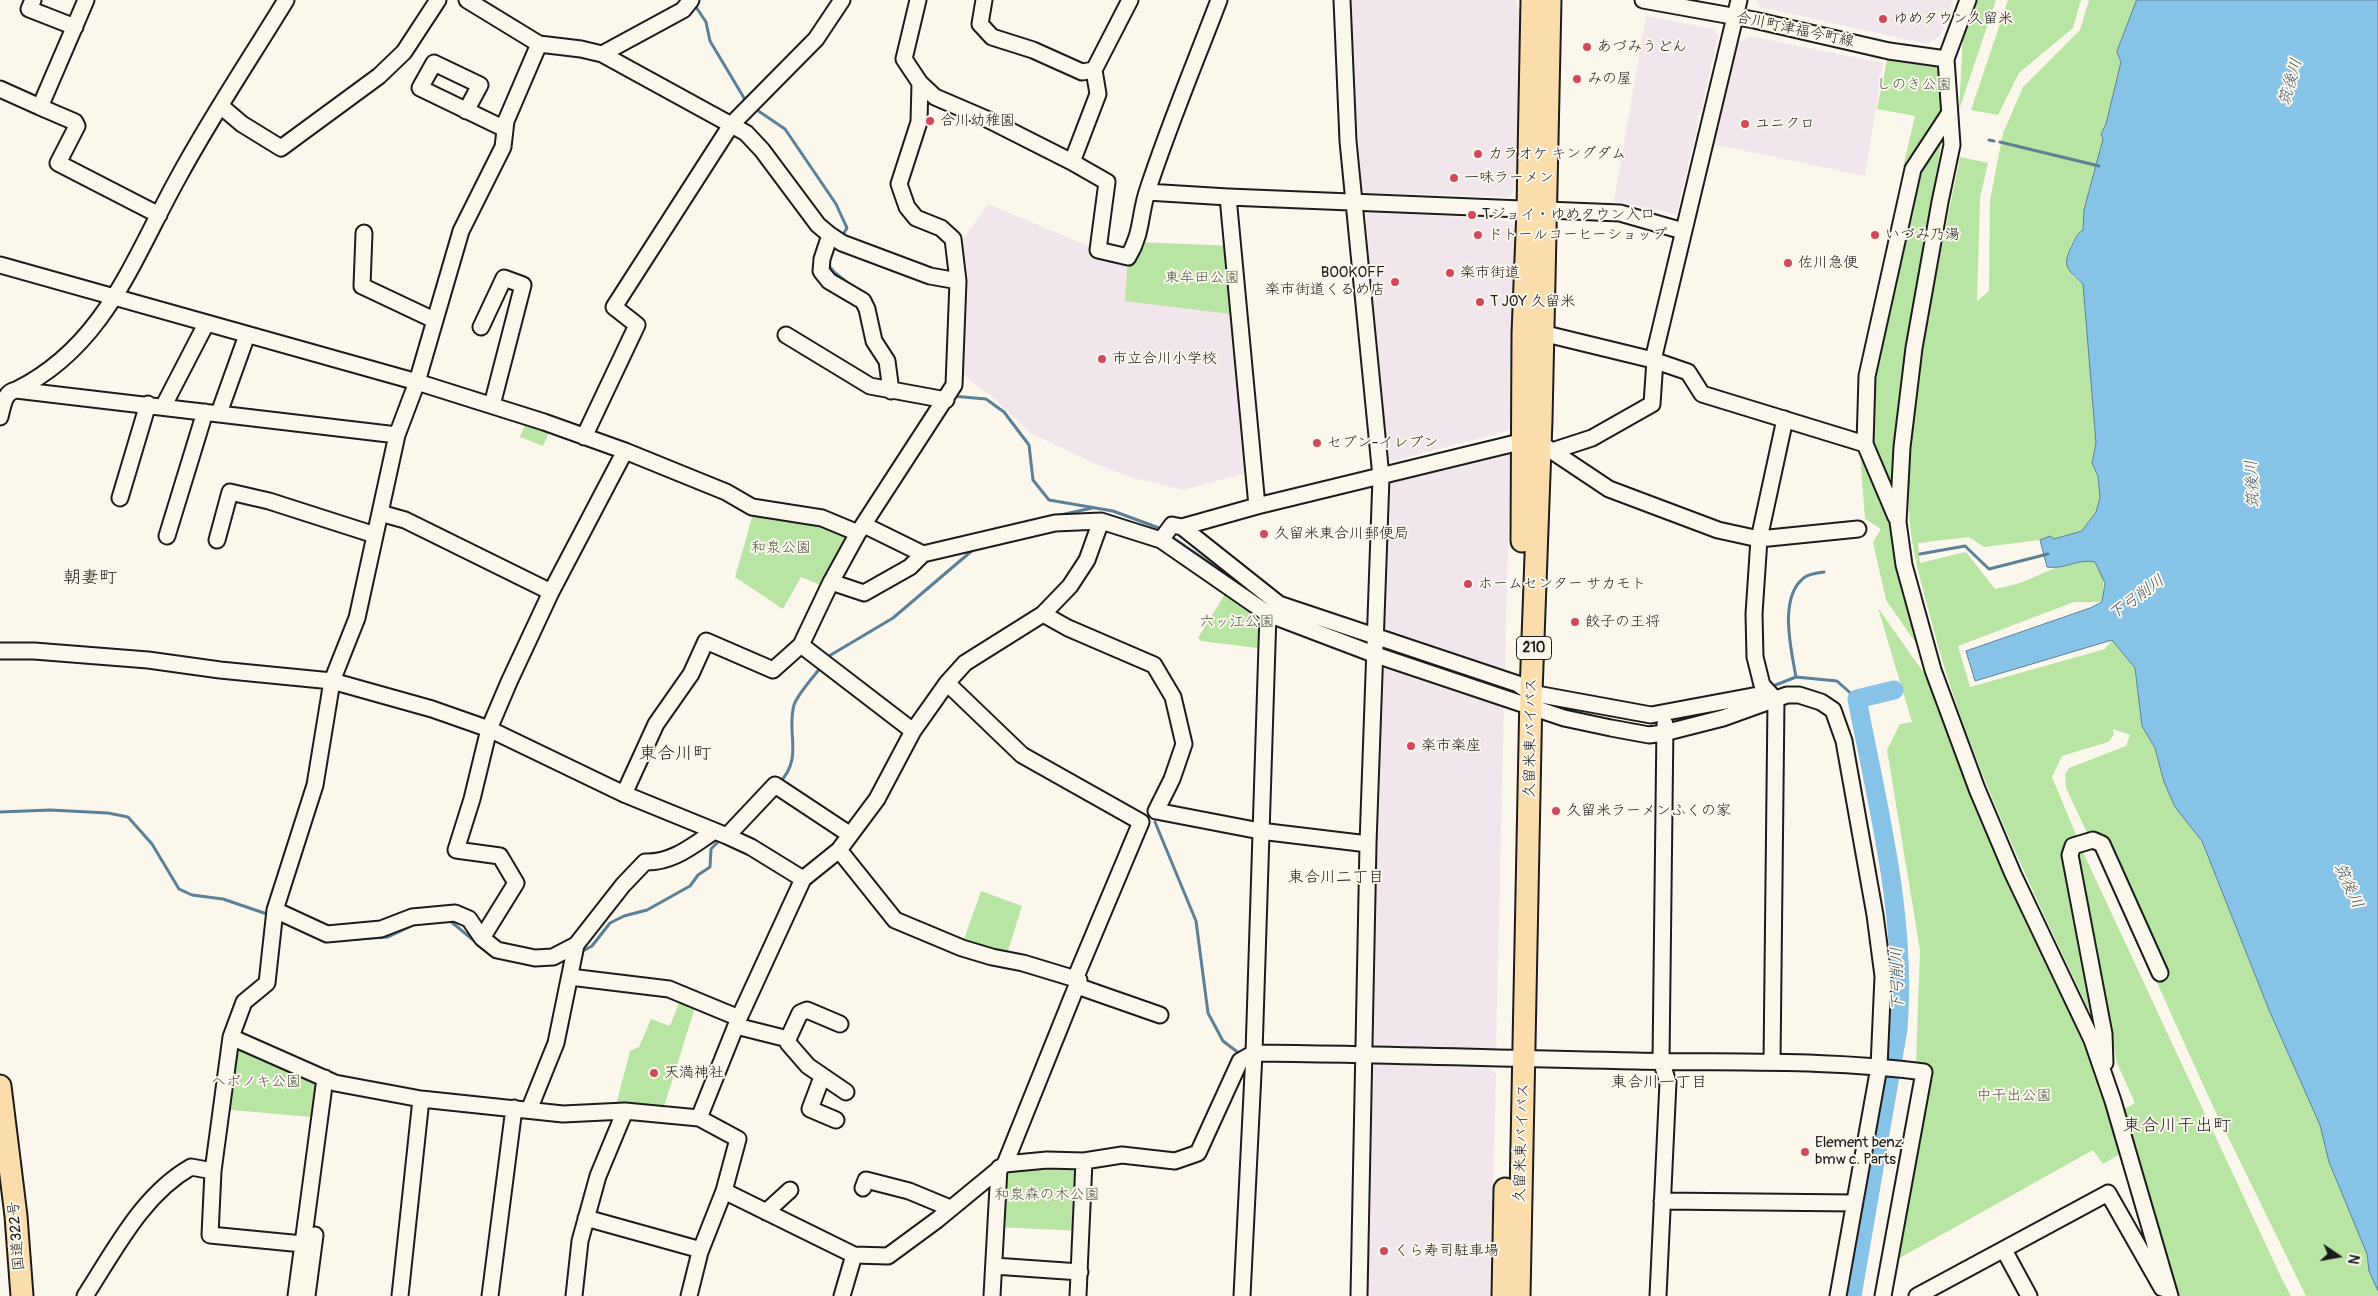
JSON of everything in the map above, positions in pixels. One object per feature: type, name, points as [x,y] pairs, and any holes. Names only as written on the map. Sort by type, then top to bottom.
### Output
[{"type":"highway","name":"久留米東バイパス","points":[[1519,1296],[1517,1059],[1524,696],[1539,445],[1542,333],[1532,0]]},
{"type":"highway","name":"久留米東バイパス","points":[[1539,445],[1523,334],[1537,209],[1550,0]]},
{"type":"highway","name":"久留米東バイパス","points":[[1503,1296],[1517,1059]]},
{"type":"highway","name":"国道322号","points":[[0,1086],[16,1216],[22,1296]]},
{"type":"street","points":[[33,0],[29,9],[75,27]]},
{"type":"street","points":[[40,107],[86,0]]},
{"type":"street","points":[[0,416],[6,396],[11,391],[44,374],[71,353],[98,324],[115,298],[179,176],[286,0]]},
{"type":"street","points":[[222,107],[242,124],[281,148],[351,98],[392,64],[404,52],[438,0]]},
{"type":"street","points":[[467,0],[539,44],[581,49],[602,54],[746,133],[762,150],[818,225],[842,243],[930,276],[958,280]]},
{"type":"street","points":[[602,54],[683,10],[691,0]]},
{"type":"street","points":[[584,437],[637,325],[614,307],[731,125],[816,39],[842,0]]},
{"type":"street","points":[[918,0],[904,59],[920,83],[935,97],[1072,162],[1107,182],[1098,250],[1128,258],[1138,242],[1147,192],[1218,0]]},
{"type":"street","points":[[1072,162],[1098,94],[1094,70],[1130,0]]},
{"type":"street","points":[[1342,0],[1354,203],[1381,477],[1368,844],[1359,1296]]},
{"type":"street","name":"合川町津福今町線","points":[[1643,0],[1735,17],[1889,51],[1946,59]]},
{"type":"street","points":[[1160,540],[1172,525],[1182,527],[1257,506],[1381,477],[1539,445],[1592,438],[1652,404],[1654,360],[1739,0]]},
{"type":"street","points":[[1968,0],[1946,59],[1952,145],[1914,348],[1902,447],[1898,522],[1904,565],[1933,670],[1977,789],[2017,882],[2092,1040],[2168,1296]]},
{"type":"street","points":[[981,1],[980,24],[992,37],[1034,50],[1082,72],[1094,70]]},
{"type":"street","points":[[308,1245],[210,1235],[213,1171],[231,1037],[244,1002],[267,983],[275,910],[315,785],[332,682],[357,618],[397,435],[417,382],[461,231],[503,147],[506,121],[539,44]]},
{"type":"street","points":[[624,794],[656,724],[692,674],[706,641],[773,670],[801,645],[830,582],[861,529],[949,395],[956,370],[958,280],[953,239],[941,228],[916,218],[907,207],[899,184],[919,122],[920,83]]},
{"type":"street","points":[[0,89],[75,122],[77,126],[58,163],[159,215]]},
{"type":"street","points":[[466,111],[505,129]]},
{"type":"street","points":[[1898,522],[1865,444],[1867,376],[1913,169],[1949,114]]},
{"type":"street","points":[[1147,192],[1354,203],[1620,213],[1683,231]]},
{"type":"street","points":[[1228,197],[1257,506]]},
{"type":"street","points":[[364,233],[362,286],[434,320]]},
{"type":"street","points":[[830,235],[822,259],[821,271],[830,281],[863,301],[874,341],[887,361],[891,391]]},
{"type":"street","points":[[0,265],[417,382],[492,405],[625,451],[726,492],[752,507],[822,518],[861,529],[923,554]]},
{"type":"street","points":[[481,327],[504,278],[523,285],[492,405]]},
{"type":"street","points":[[120,498],[156,406],[206,324]]},
{"type":"street","points":[[1542,333],[1654,360],[1688,372],[1702,394],[1865,444]]},
{"type":"street","points":[[167,536],[212,412],[247,335]]},
{"type":"street","points":[[786,335],[870,386],[891,391],[949,395]]},
{"type":"street","points":[[16,390],[397,435]]},
{"type":"street","points":[[1772,1062],[1768,692],[1755,657],[1754,622],[1760,539],[1785,419]]},
{"type":"street","points":[[1539,445],[1609,489],[1718,530],[1760,539],[1858,529]]},
{"type":"street","points":[[482,938],[516,883],[500,856],[456,850],[472,799],[489,729],[551,592],[625,451]]},
{"type":"street","points":[[217,540],[230,492],[269,501],[375,535]]},
{"type":"street","points":[[380,513],[405,520],[551,592]]},
{"type":"street","points":[[830,582],[864,593],[910,567],[923,554],[1055,523],[1101,521],[1160,540],[1268,614],[1376,655],[1524,696],[1651,715],[1768,692],[1799,695],[1821,702],[1833,710],[1840,725],[1875,915],[1882,976],[1883,1067],[1854,1203],[1838,1296]]},
{"type":"street","points":[[699,1118],[737,1022],[802,880],[839,850],[849,834],[878,799],[913,731],[947,683],[965,664],[1043,614],[1070,586],[1087,560],[1101,521]]},
{"type":"street","points":[[1182,527],[1279,604],[1375,638],[1524,696],[1564,718],[1649,735],[1723,718],[1768,692]]},
{"type":"street","points":[[992,1296],[1002,1166],[1141,822],[1156,811],[1172,779],[1184,744],[1173,697],[1154,665],[1068,628],[1043,614]]},
{"type":"street","points":[[1242,1296],[1254,1053],[1268,614]]},
{"type":"street","points":[[801,645],[913,731]]},
{"type":"street","points":[[0,651],[34,651],[148,660],[332,682],[432,709],[489,729],[624,794],[751,847],[802,880]]},
{"type":"street","points":[[947,683],[1022,755],[1141,822]]},
{"type":"street","points":[[1658,1296],[1668,1082],[1661,1061],[1664,733],[1667,713]]},
{"type":"street","points":[[275,910],[327,934],[381,929],[412,917],[455,913],[469,919],[482,938],[497,950],[535,958],[553,957],[576,945],[623,885],[645,862],[658,863],[679,855],[720,834],[775,785],[849,834]]},
{"type":"street","points":[[1156,811],[1260,831],[1368,844]]},
{"type":"street","points":[[2106,1082],[2104,1034],[2070,855],[2073,846],[2093,840],[2102,844],[2160,973]]},
{"type":"street","points":[[839,850],[895,920],[962,948],[1076,982],[1160,1015]]},
{"type":"street","points":[[529,1110],[556,1043],[576,945]]},
{"type":"street","points":[[570,977],[669,989],[737,1022],[788,1039]]},
{"type":"street","points":[[840,1024],[803,1010],[788,1039],[788,1043],[808,1066],[846,1092]]},
{"type":"street","points":[[231,1037],[330,1080],[421,1099],[563,1114],[625,1112],[699,1118],[738,1140],[724,1191],[701,1250],[688,1296]]},
{"type":"street","points":[[724,1191],[854,1255],[888,1256],[1002,1166],[1047,1160],[1084,1161],[1122,1155],[1174,1161],[1198,1153],[1240,1061],[1254,1053],[1772,1062],[1883,1067],[1924,1072],[1883,1296]]},
{"type":"street","points":[[822,1077],[810,1110],[836,1120]]},
{"type":"street","points":[[296,1296],[308,1245],[330,1080]]},
{"type":"street","points":[[400,1296],[421,1099]]},
{"type":"street","points":[[490,1296],[514,1108]]},
{"type":"street","points":[[574,1296],[580,1241],[586,1218],[598,1176],[625,1112]]},
{"type":"street","points":[[1078,1296],[1084,1161]]},
{"type":"street","points":[[85,1296],[123,1238],[159,1190],[191,1167],[213,1171]]},
{"type":"street","points":[[863,1188],[866,1180],[909,1191],[950,1208]]},
{"type":"street","points":[[766,1212],[790,1190]]},
{"type":"street","points":[[1917,1296],[2108,1193],[2168,1296]]},
{"type":"street","points":[[1662,1201],[1854,1203]]},
{"type":"street","points":[[586,1218],[701,1250]]},
{"type":"street","points":[[307,1296],[308,1245]]},
{"type":"street","points":[[2004,1250],[2029,1296]]},
{"type":"street","points":[[842,1296],[854,1255]]},
{"type":"street","points":[[994,1266],[1080,1272]]},
{"type":"shaded area","points":[[1347,0],[1516,0],[1521,18],[1516,189],[1509,197],[1368,193],[1362,191]]},
{"type":"shaded area","points":[[1756,0],[1953,0],[1941,35],[1927,44],[1760,7]]},
{"type":"shaded area","points":[[1646,16],[1715,29],[1718,36],[1677,214],[1614,201]]},
{"type":"shaded area","points":[[1750,36],[1883,63],[1865,176],[1708,143],[1732,47]]},
{"type":"shaded area","name":"市立合川小学校","points":[[988,204],[1093,248],[1239,315],[1249,472],[1184,490],[1134,478],[1095,464],[1031,433],[991,396],[963,375],[958,246]]},
{"type":"shaded area","points":[[1369,210],[1507,221],[1515,227],[1511,430],[1388,462],[1366,217]]},
{"type":"shaded area","points":[[1510,448],[1505,676],[1378,636],[1385,479]]},
{"type":"shaded area","points":[[1380,660],[1504,700],[1496,1052],[1379,1048],[1373,1044]]},
{"type":"shaded area","points":[[1370,1058],[1486,1064],[1496,1074],[1490,1296],[1362,1296]]},
{"type":"green space","points":[[1975,0],[1996,0],[1959,110],[1963,34]]},
{"type":"green space","points":[[2008,0],[2081,0],[2073,28],[2019,73],[1998,115],[1971,110]]},
{"type":"green space","points":[[2089,0],[2137,0],[2120,56],[2121,62],[2106,124],[2101,134],[2103,139],[2084,210],[2083,230],[2073,240],[2070,251],[2073,276],[2083,284],[2096,443],[2092,463],[2098,476],[2100,498],[2096,512],[2082,531],[2053,540],[2050,536],[2040,540],[1984,547],[1969,537],[1918,543],[1920,563],[1966,552],[1995,589],[2018,584],[2059,567],[2077,562],[2095,562],[2099,567],[2103,581],[2102,602],[2074,602],[1958,646],[1970,687],[2105,649],[2112,640],[2135,668],[2142,726],[2155,748],[2164,782],[2175,807],[2202,841],[2269,1010],[2321,1125],[2329,1162],[2367,1254],[2369,1271],[2378,1291],[2378,1296],[2306,1296],[2210,1100],[2066,788],[2065,774],[2069,768],[2126,746],[2130,735],[2113,729],[2114,735],[2108,742],[2062,756],[2052,777],[2077,837],[2063,852],[2096,1025],[2026,876],[1983,776],[1946,673],[1917,567],[1909,513],[1909,469],[1912,439],[1931,305],[1960,157],[1988,163],[1980,198],[1977,301],[1989,291],[1990,200],[2003,133],[2023,87],[2080,30]]},
{"type":"green space","name":"しのき公園","points":[[1889,51],[1946,59],[1949,114],[1913,169],[1903,167],[1915,116],[1877,109]]},
{"type":"green space","points":[[1944,124],[1898,430],[1892,500],[1870,443],[1869,380],[1917,168]]},
{"type":"green space","name":"東牟田公園","points":[[1138,242],[1233,246],[1239,315],[1125,301],[1128,257]]},
{"type":"green space","points":[[528,417],[552,425],[543,446],[520,437]]},
{"type":"green space","points":[[1860,451],[1893,526],[1922,652],[1886,600],[1873,542],[1881,529],[1865,519]]},
{"type":"green space","name":"和泉公園","points":[[755,507],[858,533],[828,588],[801,577],[783,609],[735,577]]},
{"type":"green space","name":"六ッ江公園","points":[[1230,586],[1268,614],[1265,649],[1201,641],[1198,638]]},
{"type":"green space","name":"中干出公園","points":[[1878,608],[1926,676],[1941,717],[2010,882],[2093,1065],[2120,1154],[2103,1164],[2093,1150],[1898,1259],[1932,1068],[1916,1065],[1920,950],[1887,750],[1900,724],[1912,722]]},
{"type":"green space","points":[[2083,852],[2291,1296],[2178,1296],[2121,1111],[2135,1103],[2117,1063],[2079,856]]},
{"type":"green space","points":[[981,891],[1022,906],[1007,954],[963,942]]},
{"type":"green space","points":[[682,995],[697,1001],[661,1116],[615,1109],[630,1051],[639,1047],[651,1019],[670,1026]]},
{"type":"green space","name":"ヘボノキ公園","points":[[231,1037],[331,1081],[323,1118],[221,1109]]},
{"type":"green space","name":"和泉森の木公園","points":[[1084,1161],[1081,1231],[996,1227],[999,1168]]},
{"type":"water","name":"筑後川","points":[[2137,0],[2378,0],[2378,1291],[2369,1271],[2367,1254],[2329,1162],[2320,1125],[2269,1010],[2202,841],[2175,807],[2164,782],[2155,748],[2142,726],[2135,668],[2112,640],[1975,681],[1966,651],[2090,608],[2102,602],[2105,583],[2095,562],[2089,561],[2059,567],[2047,567],[2040,540],[2050,536],[2054,539],[2082,531],[2096,512],[2100,498],[2098,476],[2092,463],[2096,443],[2083,284],[2069,270],[2067,257],[2075,239],[2083,230],[2084,210],[2103,139],[2101,134],[2106,124],[2121,62],[2117,52]]},
{"type":"waterway","points":[[694,4],[706,22],[710,41],[747,103]]},
{"type":"waterway","points":[[754,108],[785,129],[836,204],[847,228],[841,238]]},
{"type":"waterway","points":[[1989,140],[1994,141]]},
{"type":"waterway","points":[[2000,142],[2099,166]]},
{"type":"waterway","points":[[826,262],[834,272],[853,287]]},
{"type":"waterway","points":[[952,396],[986,399],[1004,412],[1029,445],[1033,480],[1049,500],[1113,511],[1159,528]]},
{"type":"waterway","points":[[1056,516],[1092,508]]},
{"type":"waterway","points":[[1173,538],[1251,591]]},
{"type":"waterway","points":[[1920,554],[1965,546],[1989,569],[2048,554]]},
{"type":"waterway","points":[[826,659],[893,618],[974,549]]},
{"type":"waterway","points":[[1796,677],[1789,624],[1789,610],[1792,597],[1797,586],[1805,577],[1824,572]]},
{"type":"waterway","points":[[1353,636],[1366,642]]},
{"type":"waterway","points":[[1379,646],[1508,690]]},
{"type":"waterway","points":[[779,783],[786,774],[793,755],[792,715],[794,705],[802,691],[821,667]]},
{"type":"waterway","points":[[1773,686],[1796,677],[1837,681],[1857,699]]},
{"type":"waterway","name":"下弓削川","points":[[1852,1296],[1898,1029],[1900,987],[1895,905],[1889,863],[1857,699],[1894,690]]},
{"type":"waterway","points":[[0,812],[50,810],[108,813],[128,817],[152,844],[179,889],[192,895],[223,899],[270,915]]},
{"type":"waterway","points":[[1155,822],[1196,921],[1208,1013],[1223,1041],[1240,1054]]},
{"type":"waterway","points":[[579,953],[592,946],[610,923],[624,916],[647,910],[690,886],[698,875],[710,867],[711,849],[720,840]]},
{"type":"waterway","points":[[449,920],[478,944]]},
{"type":"waterway","points":[[343,940],[388,937],[418,923]]},
{"type":"place","name":"ゆめタウン久留米","points":[[1883,19]]},
{"type":"place","name":"あづみうどん","points":[[1587,47]]},
{"type":"place","name":"みの屋","points":[[1577,79]]},
{"type":"place","name":"合川幼稚園","points":[[930,121]]},
{"type":"place","name":"ユニクロ","points":[[1745,124]]},
{"type":"place","name":"カラオケ キングダム","points":[[1478,154]]},
{"type":"place","name":"一味ラーメン","points":[[1454,178]]},
{"type":"place","name":"Tジョイ・ゆめタウン入口","points":[[1472,215]]},
{"type":"place","name":"ドトールコーヒーショップ","points":[[1478,235]]},
{"type":"place","name":"いづみ乃湯","points":[[1875,235]]},
{"type":"place","name":"佐川急便","points":[[1788,263]]},
{"type":"place","name":"楽市街道","points":[[1450,273]]},
{"type":"place","name":"BOOKOFF 楽市街道くるめ店","points":[[1395,282]]},
{"type":"place","name":"T JOY 久留米","points":[[1480,302]]},
{"type":"place","name":"市立合川小学校","points":[[1102,359]]},
{"type":"place","name":"セブン-イレブン","points":[[1317,443]]},
{"type":"place","name":"久留米東合川郵便局","points":[[1264,534]]},
{"type":"place","name":"ホームセンター サカモト","points":[[1468,584]]},
{"type":"place","name":"餃子の王将","points":[[1575,622]]},
{"type":"place","name":"楽市楽座","points":[[1411,746]]},
{"type":"place","name":"久留米ラーメンふくの家","points":[[1556,811]]},
{"type":"place","name":"天満神社","points":[[654,1073]]},
{"type":"place","name":"Element benz bmw c. Parts","points":[[1805,1152]]},
{"type":"place","name":"くら寿司駐車場","points":[[1384,1251]]},
{"type":"district","name":"朝妻町","points":[[90,578]]},
{"type":"district","name":"東合川町","points":[[675,754]]},
{"type":"district","name":"東合川二丁目","points":[[1336,878]]},
{"type":"district","name":"東合川一丁目","points":[[1659,1083]]},
{"type":"district","name":"東合川干出町","points":[[2177,1126]]}]
